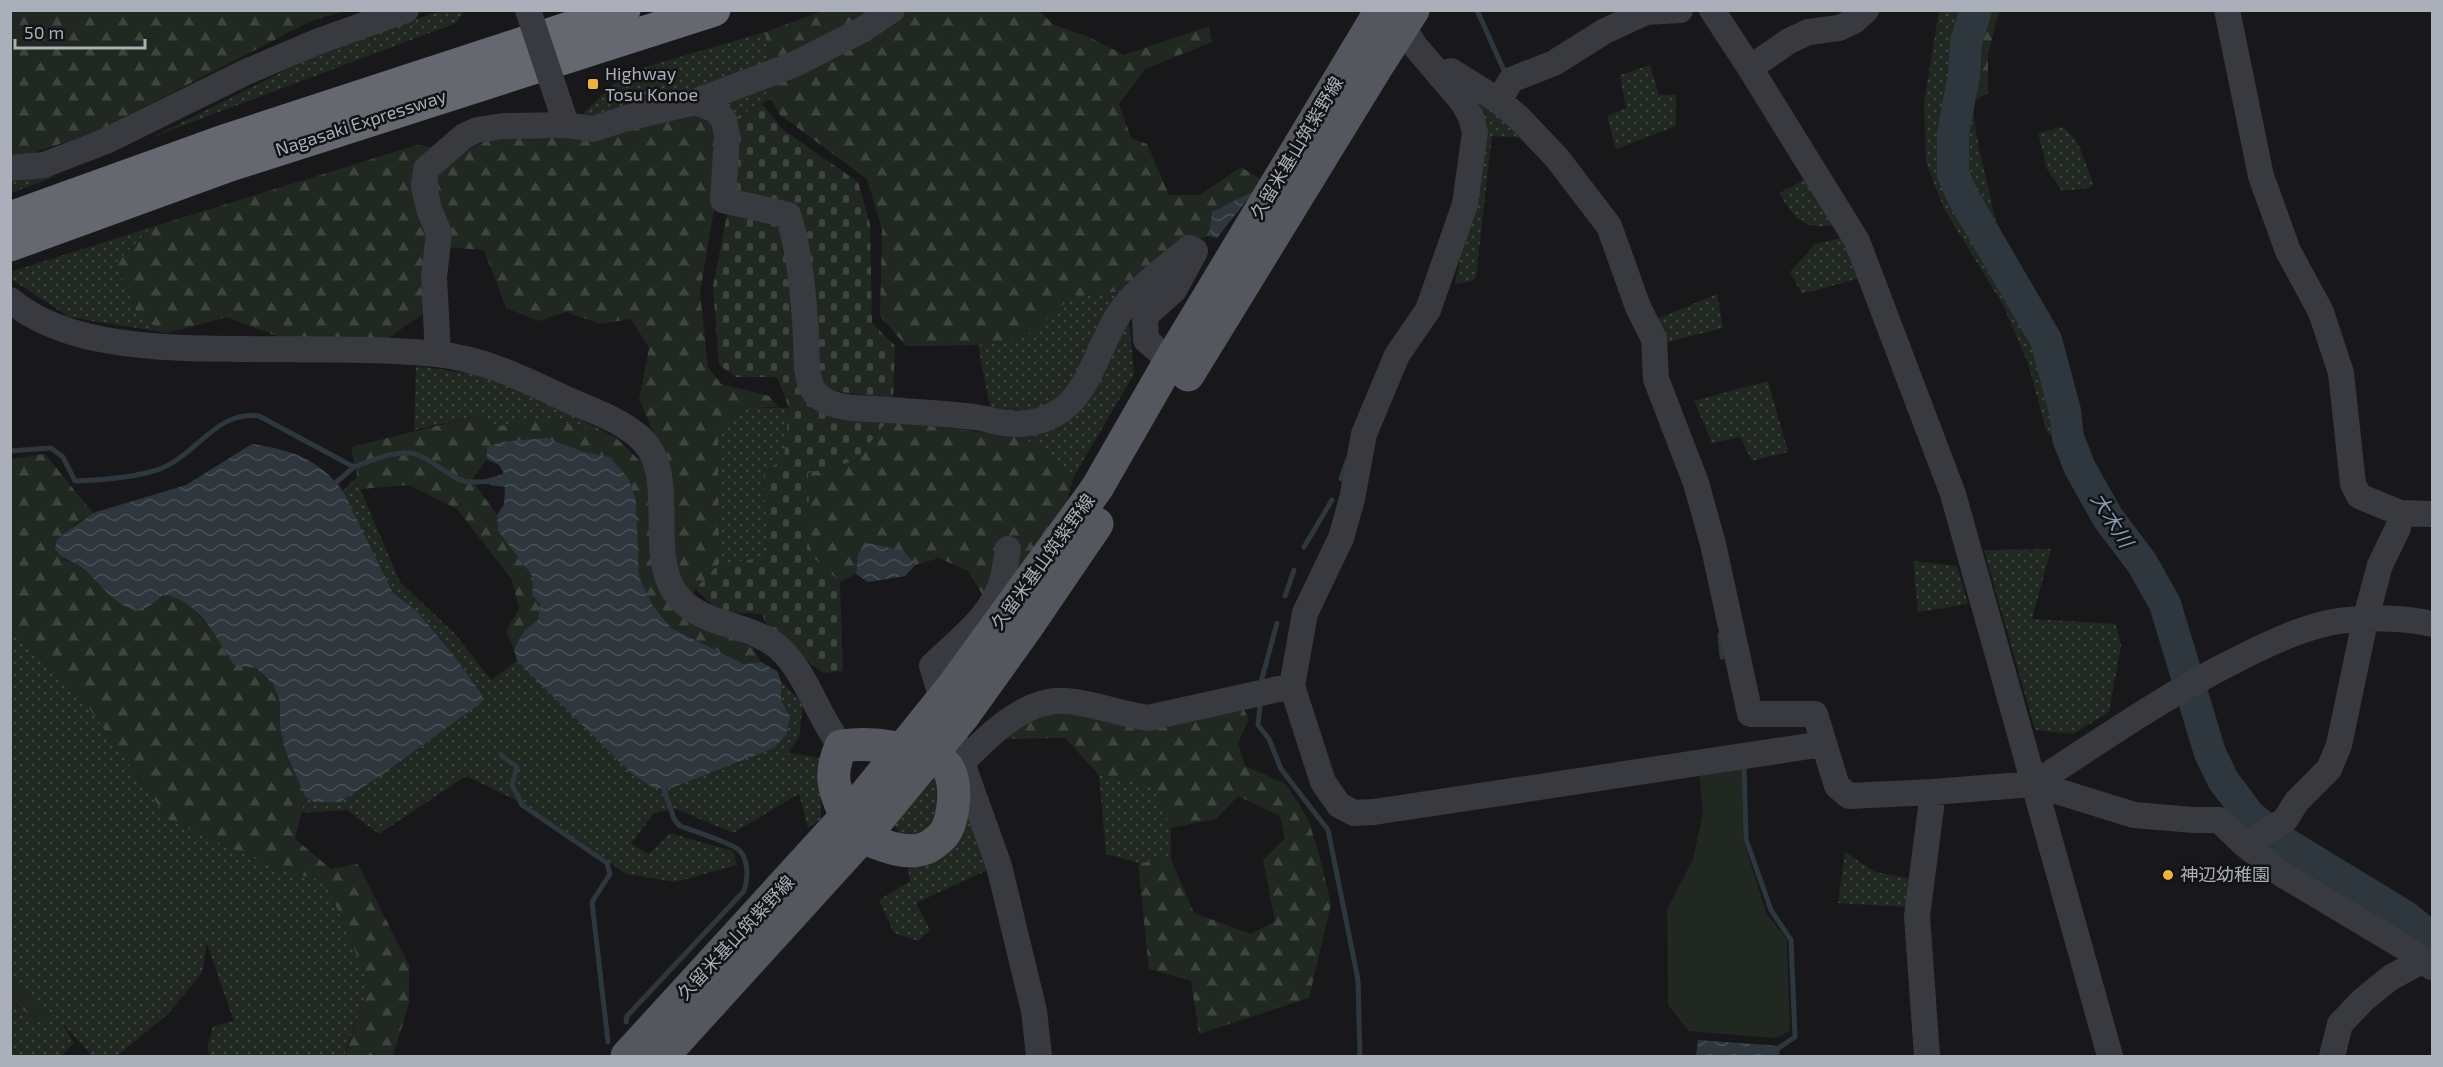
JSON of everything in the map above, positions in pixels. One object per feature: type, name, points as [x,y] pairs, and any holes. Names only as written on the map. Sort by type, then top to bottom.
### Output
[{"type":"highway","name":"Nagasaki Expressway","points":[[10,218],[221,142],[624,10]]},
{"type":"highway","name":"Nagasaki Expressway","points":[[10,244],[230,165],[714,10]]},
{"type":"main road","name":"久留米基山筑紫野線","points":[[663,1056],[959,700],[1028,627],[1107,510],[1372,49],[1381,10]]},
{"type":"main road","name":"久留米基山筑紫野線","points":[[959,700],[1097,488],[1170,361],[1372,49],[1413,10]]},
{"type":"main road","points":[[862,743],[887,746],[917,753],[957,768],[952,817],[944,835],[926,848],[906,850],[887,846],[862,819],[834,782],[833,765],[841,746],[862,743]]},
{"type":"main road","name":"久留米基山筑紫野線","points":[[627,1056],[862,819]]},
{"type":"street","points":[[10,168],[45,165],[106,141],[246,72],[320,41],[406,10]]},
{"type":"street","points":[[528,10],[564,120]]},
{"type":"street","points":[[438,354],[434,277],[439,233],[429,209],[424,186],[426,170],[464,136],[477,130],[564,120],[593,129],[627,118],[695,102],[795,64],[862,30],[892,10]]},
{"type":"street","points":[[1393,10],[1415,46],[1462,101],[1471,117],[1474,132],[1465,204],[1428,310],[1397,355],[1364,434],[1352,499],[1341,538],[1305,613],[1292,686],[1323,782],[1340,806],[1354,813],[1416,806],[1823,744]]},
{"type":"street","points":[[1499,101],[1511,80],[1554,63],[1605,31],[1646,12],[1680,10]]},
{"type":"street","points":[[1712,10],[1857,241],[1953,494],[2109,1056]]},
{"type":"street","points":[[1750,68],[1789,40],[1808,32],[1839,28],[1854,21],[1866,10]]},
{"type":"street","points":[[2227,10],[2261,176],[2288,251],[2320,312],[2341,373],[2354,484],[2360,496],[2433,532]]},
{"type":"street","points":[[1439,75],[1451,71],[1499,101],[1518,117],[1557,158],[1609,226],[1638,307],[1654,339],[1656,379],[1696,483],[1713,544],[1750,714],[1815,714],[1837,786],[1848,796],[2034,784],[2134,815],[2219,820],[2280,873],[2428,964]]},
{"type":"street","points":[[695,102],[714,109],[724,120],[727,135],[723,200],[788,215],[794,233],[806,336],[807,369],[812,388],[825,402],[976,417],[1015,424],[1054,417],[1077,396],[1092,372],[1117,315],[1146,284],[1189,248],[1195,251],[1174,290],[1145,315],[1146,340],[1170,361]]},
{"type":"street","points":[[10,300],[44,320],[69,330],[101,339],[158,347],[438,354],[471,360],[502,369],[598,412],[640,436],[655,458],[660,485],[664,566],[673,590],[687,607],[705,618],[768,639],[782,651],[795,668],[841,746]]},
{"type":"street","points":[[2400,517],[2433,514]]},
{"type":"street","points":[[2247,843],[2285,820],[2297,801],[2329,769],[2339,745],[2365,621],[2380,565],[2398,528],[2400,517]]},
{"type":"street","points":[[1008,549],[1002,582],[992,603],[981,619],[932,666],[957,768],[999,866],[1034,1011],[1039,1056]]},
{"type":"street","points":[[2034,784],[2171,695],[2207,674],[2279,639],[2333,622],[2417,621],[2433,624]]},
{"type":"street","points":[[957,768],[988,736],[1019,714],[1046,703],[1064,700],[1125,716],[1148,718],[1292,686]]},
{"type":"street","points":[[1927,1056],[1917,916],[1933,792]]},
{"type":"street","points":[[2332,1056],[2340,1024],[2363,1000],[2390,978],[2428,964]]},
{"type":"green space","points":[[10,11],[345,11],[311,21],[98,131],[27,155],[11,156]]},
{"type":"green space","points":[[440,11],[465,11],[456,23],[155,136],[321,52]]},
{"type":"green space","points":[[823,11],[1039,11],[1054,25],[1087,36],[1124,55],[1209,26],[1212,42],[1145,69],[1119,104],[1131,138],[1147,144],[1169,195],[1200,195],[1241,167],[1260,179],[1254,191],[1212,212],[1209,236],[1181,244],[1126,290],[1070,299],[1025,337],[978,345],[906,346],[880,316],[882,229],[867,179],[779,114],[771,99],[765,32]]},
{"type":"green space","points":[[1939,11],[1960,11],[1943,114],[1946,172],[1956,199],[2040,346],[2058,408],[2061,442],[2047,433],[2028,363],[2003,305],[1944,209],[1926,162],[1924,103]]},
{"type":"green space","points":[[1982,11],[1999,11],[1988,55],[1988,93],[1971,103],[1972,37]]},
{"type":"green space","points":[[765,32],[771,99],[721,125],[566,130],[625,73]]},
{"type":"green space","points":[[1650,65],[1659,95],[1676,95],[1676,126],[1616,149],[1607,116],[1626,108],[1620,75]]},
{"type":"green space","points":[[1452,77],[1526,138],[1492,136],[1476,276],[1473,281],[1455,284],[1472,200],[1480,128]]},
{"type":"green space","points":[[1971,77],[1974,119],[2000,241],[1979,208],[1965,166]]},
{"type":"green space","points":[[762,104],[782,129],[858,182],[870,224],[872,323],[895,346],[893,400],[823,389],[795,377],[817,405],[887,421],[855,461],[808,473],[809,509],[804,531],[814,558],[840,582],[843,671],[823,673],[770,632],[762,614],[721,612],[695,589],[719,564],[768,557],[764,474],[784,457],[789,408],[777,377],[736,377],[719,365],[713,286],[731,194],[733,119]]},
{"type":"green space","points":[[693,109],[721,125],[715,205],[700,292],[708,367],[721,384],[769,396],[778,407],[743,407],[718,428],[719,564],[695,589],[686,619],[753,648],[761,662],[744,664],[671,628],[653,606],[639,577],[636,500],[610,457],[584,452],[487,447],[487,459],[472,480],[497,515],[498,531],[533,577],[532,595],[540,604],[539,620],[524,631],[514,649],[506,631],[519,609],[512,580],[457,509],[409,485],[360,489],[351,447],[477,416],[500,426],[543,417],[615,437],[641,462],[657,441],[639,399],[649,348],[631,319],[600,324],[566,312],[538,321],[506,308],[484,250],[428,246],[431,308],[387,339],[279,337],[227,317],[167,333],[139,317],[116,263],[152,227],[417,145],[463,152],[500,135]]},
{"type":"green space","points":[[2062,127],[2073,137],[2082,152],[2093,184],[2090,188],[2062,191],[2047,169],[2038,133]]},
{"type":"green space","points":[[56,176],[11,193],[11,180]]},
{"type":"green space","points":[[1810,177],[1834,225],[1807,224],[1795,215],[1779,193]]},
{"type":"green space","points":[[152,227],[116,263],[139,317],[167,333],[69,317],[11,279],[10,272]]},
{"type":"green space","points":[[1841,238],[1860,278],[1802,294],[1790,272],[1815,244]]},
{"type":"green space","points":[[1126,290],[1134,374],[1074,476],[1023,437],[995,434],[978,345],[1025,337],[1070,298]]},
{"type":"green space","points":[[1717,294],[1723,328],[1663,343],[1657,319]]},
{"type":"green space","points":[[416,366],[496,377],[615,437],[543,417],[500,426],[476,416],[414,430]]},
{"type":"green space","points":[[1768,381],[1788,452],[1752,461],[1740,437],[1712,443],[1694,401]]},
{"type":"green space","points":[[743,407],[789,408],[784,457],[764,474],[768,558],[719,564],[718,428]]},
{"type":"green space","points":[[887,421],[1023,437],[1074,476],[1067,502],[1003,593],[982,594],[968,571],[939,558],[915,565],[904,551],[858,554],[856,574],[840,582],[813,558],[804,530],[809,509],[808,472],[855,461]]},
{"type":"green space","points":[[45,454],[93,513],[75,524],[63,559],[80,566],[123,606],[147,608],[163,595],[174,596],[189,604],[210,629],[273,684],[280,702],[280,728],[286,751],[305,797],[295,839],[331,869],[358,864],[409,965],[409,1003],[393,1056],[345,1056],[369,984],[326,882],[273,867],[169,820],[74,687],[11,632],[10,459]]},
{"type":"green space","points":[[357,477],[400,582],[455,634],[491,680],[517,661],[631,773],[653,788],[671,788],[790,718],[781,700],[781,681],[803,704],[799,737],[788,753],[821,758],[821,819],[808,828],[799,794],[733,833],[676,809],[654,813],[631,844],[649,854],[669,833],[733,851],[737,865],[675,882],[626,874],[526,805],[466,776],[379,834],[347,810],[301,813],[305,797],[314,802],[482,693],[416,610],[393,593],[343,491]]},
{"type":"green space","points":[[2051,549],[2032,619],[2116,624],[2121,646],[2109,712],[2073,734],[2035,730],[1984,550]]},
{"type":"green space","points":[[1913,561],[1957,566],[1968,604],[1918,612]]},
{"type":"green space","points":[[11,632],[74,687],[169,820],[273,867],[326,882],[369,984],[344,1056],[209,1056],[208,1045],[213,1026],[234,1021],[207,944],[202,973],[168,1014],[117,1056],[92,1056],[63,1024],[74,1043],[61,1056],[11,1056],[10,1000],[38,1022],[58,1019],[11,979]]},
{"type":"green space","points":[[1242,706],[1249,719],[1238,743],[1245,766],[1286,784],[1308,819],[1331,904],[1309,998],[1199,1034],[1191,981],[1149,969],[1138,863],[1171,859],[1194,913],[1251,934],[1275,921],[1263,860],[1285,839],[1280,816],[1238,796],[1216,819],[1171,828],[1153,786],[1099,775],[1065,738],[1006,739],[1025,722],[1069,709]]},
{"type":"green space","points":[[1742,763],[1743,839],[1766,912],[1787,940],[1790,1031],[1775,1038],[1689,1031],[1668,1005],[1667,910],[1693,859],[1703,813],[1699,770]]},
{"type":"green space","points":[[934,770],[945,788],[941,819],[926,838],[902,838],[892,822]]},
{"type":"green space","points":[[1099,775],[1153,786],[1171,828],[1171,859],[1138,863],[1106,854]]},
{"type":"green space","points":[[964,788],[994,867],[916,903],[930,930],[918,941],[894,933],[879,900],[910,881],[908,868],[949,849]]},
{"type":"green space","points":[[1845,852],[1875,872],[1913,879],[1906,907],[1838,903]]},
{"type":"green space","points":[[11,979],[59,1020],[38,1022],[11,1000]]},
{"type":"water","points":[[1254,191],[1217,238],[1209,236],[1212,212]]},
{"type":"water","points":[[546,438],[584,452],[610,457],[628,478],[636,500],[639,577],[653,606],[671,628],[744,664],[761,662],[777,671],[781,681],[781,700],[790,717],[786,735],[774,748],[671,788],[653,788],[631,773],[517,661],[514,649],[524,631],[538,620],[540,604],[532,595],[533,577],[498,531],[497,515],[504,504],[505,487],[490,485],[486,479],[504,474],[499,465],[487,459],[487,447],[501,442]]},
{"type":"water","points":[[252,444],[292,453],[314,464],[334,480],[343,491],[393,593],[416,610],[482,694],[482,702],[340,802],[314,802],[305,797],[286,752],[280,728],[280,702],[273,684],[256,668],[234,665],[213,632],[196,611],[186,603],[163,595],[148,607],[139,610],[130,608],[112,597],[81,567],[64,558],[55,549],[57,539],[93,513],[186,485]]},
{"type":"water","points":[[868,543],[904,551],[915,565],[905,576],[868,582],[856,574],[858,554]]},
{"type":"water","points":[[1698,1040],[1780,1046],[1779,1056],[1696,1056]]},
{"type":"waterway","points":[[1477,10],[1506,75]]},
{"type":"waterway","name":"大木川","points":[[1976,10],[1966,42],[1964,75],[1953,134],[1953,174],[1963,197],[2046,340],[2065,411],[2068,438],[2080,468],[2108,518],[2142,563],[2165,604],[2210,753],[2223,780],[2250,816],[2280,840],[2406,917],[2432,938]]},
{"type":"waterway","points":[[10,451],[51,448],[63,457],[75,481],[127,477],[147,473],[171,464],[230,420],[244,416],[259,416],[354,467],[388,455],[409,453],[431,461],[450,475],[464,481],[492,481]]},
{"type":"waterway","points":[[1341,479],[1347,461]]},
{"type":"waterway","points":[[332,486],[354,467]]},
{"type":"waterway","points":[[1304,547],[1332,500]]},
{"type":"waterway","points":[[1285,596],[1294,570]]},
{"type":"waterway","points":[[1261,682],[1277,623]]},
{"type":"waterway","points":[[1720,635],[1722,657]]},
{"type":"waterway","points":[[1260,706],[1258,725],[1269,739],[1281,769],[1328,830],[1358,980],[1360,1056]]},
{"type":"waterway","points":[[501,755],[517,767],[512,785],[522,805],[607,863],[610,874],[592,902],[608,1042]]},
{"type":"waterway","points":[[1744,763],[1746,839],[1771,910],[1791,940],[1795,1037],[1767,1056]]},
{"type":"waterway","points":[[626,1022],[627,1016],[744,891],[746,882],[746,865],[740,851],[722,841],[680,826],[674,819],[662,783]]},
{"type":"place","name":"Highway Tosu Konoe","points":[[593,84]]},
{"type":"place","name":"神辺幼稚園","points":[[2168,875]]}]
